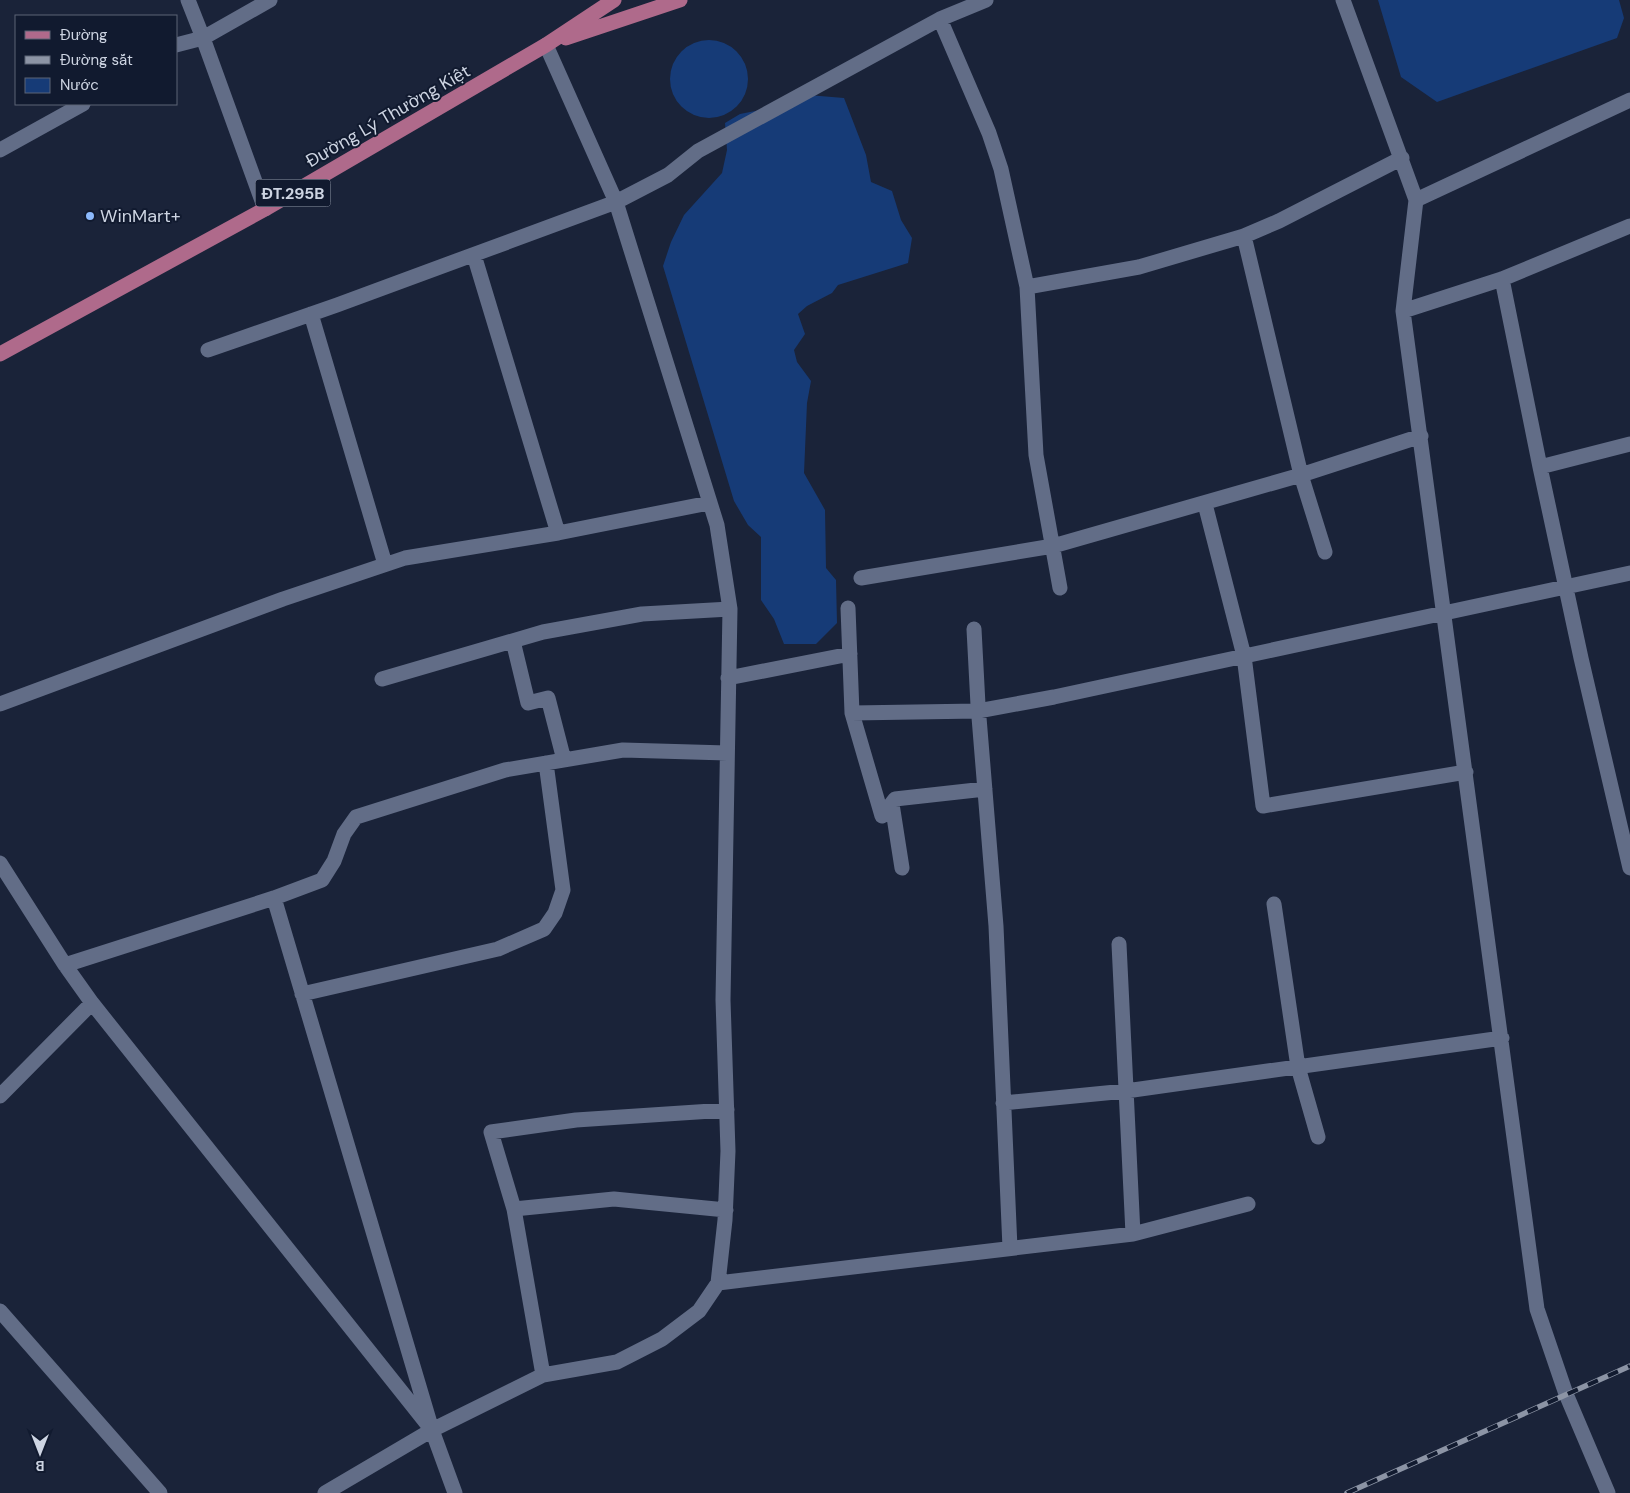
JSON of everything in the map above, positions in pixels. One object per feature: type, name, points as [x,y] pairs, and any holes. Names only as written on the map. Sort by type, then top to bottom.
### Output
[{"type":"main road","name":"Đường Lý Thường Kiệt","points":[[0,354],[265,209],[546,45],[614,0]]},
{"type":"main road","name":"Đường Lý Thường Kiệt","points":[[546,45],[680,0]]},
{"type":"main road","name":"Đường Lý Thường Kiệt","points":[[0,366],[38,334]]},
{"type":"street","points":[[188,0],[265,209]]},
{"type":"street","points":[[178,44],[203,38],[270,0]]},
{"type":"street","points":[[208,350],[616,202],[668,175],[698,151],[940,19],[986,0]]},
{"type":"street","points":[[1344,0],[1416,200],[1403,311],[1537,1308],[1566,1394],[1608,1493]]},
{"type":"street","points":[[940,19],[989,133],[1001,168],[1027,287],[1036,455],[1060,588]]},
{"type":"street","points":[[325,1493],[432,1430],[543,1375],[617,1362],[662,1339],[699,1311],[718,1282],[726,1210],[728,1151],[723,1000],[730,609],[717,525],[616,202],[546,45]]},
{"type":"street","points":[[1416,200],[1630,100]]},
{"type":"street","points":[[0,150],[80,105]]},
{"type":"street","points":[[1027,287],[1139,268],[1244,236],[1402,158]]},
{"type":"street","points":[[1403,311],[1502,279],[1630,226]]},
{"type":"street","points":[[1244,236],[1301,476],[1325,552]]},
{"type":"street","points":[[474,255],[558,533]]},
{"type":"street","points":[[1502,279],[1581,658],[1630,868]]},
{"type":"street","points":[[311,314],[385,564]]},
{"type":"street","points":[[861,578],[1053,546],[1301,476],[1421,436]]},
{"type":"street","points":[[1540,467],[1630,444]]},
{"type":"street","points":[[0,704],[283,599],[405,558],[558,533],[709,503]]},
{"type":"street","points":[[1205,504],[1244,656],[1263,806],[1466,772]]},
{"type":"street","points":[[852,713],[978,711],[1054,697],[1630,573]]},
{"type":"street","points":[[848,608],[852,713],[882,816],[895,799],[985,789]]},
{"type":"street","points":[[382,679],[543,632],[642,614],[730,609]]},
{"type":"street","points":[[974,630],[978,711],[996,926],[1010,1248]]},
{"type":"street","points":[[513,641],[528,703],[548,698],[564,760]]},
{"type":"street","points":[[728,678],[850,654]]},
{"type":"street","points":[[64,965],[274,898],[322,880],[334,861],[344,834],[356,816],[505,770],[546,763],[623,750],[728,753]]},
{"type":"street","points":[[302,994],[498,949],[544,929],[555,913],[563,890],[546,763]]},
{"type":"street","points":[[892,804],[902,868]]},
{"type":"street","points":[[0,863],[64,965],[92,1003],[432,1430]]},
{"type":"street","points":[[274,898],[432,1430],[455,1493]]},
{"type":"street","points":[[1274,904],[1298,1067],[1318,1137]]},
{"type":"street","points":[[1119,944],[1133,1234]]},
{"type":"street","points":[[0,1096],[92,1003]]},
{"type":"street","points":[[1004,1103],[1126,1091],[1502,1038]]},
{"type":"street","points":[[543,1375],[514,1209],[491,1132],[576,1120],[727,1110]]},
{"type":"street","points":[[514,1209],[614,1199],[726,1210]]},
{"type":"street","points":[[718,1282],[1133,1234],[1248,1204]]},
{"type":"street","points":[[0,1311],[160,1493]]},
{"type":"water","points":[[1378,0],[1619,0],[1624,18],[1617,38],[1437,102],[1401,77]]},
{"type":"water","points":[[709,40],[724,43],[737,51],[745,64],[748,79],[745,94],[737,107],[724,115],[709,118],[694,115],[681,107],[673,94],[670,79],[673,64],[681,51],[694,43]]},
{"type":"water","points":[[808,95],[844,98],[866,155],[871,182],[892,191],[901,220],[912,238],[908,263],[838,285],[832,293],[807,306],[798,314],[805,334],[794,350],[797,362],[811,381],[807,403],[804,473],[825,510],[826,568],[836,580],[837,623],[816,644],[784,644],[774,619],[761,600],[761,537],[748,525],[734,501],[663,266],[671,242],[684,215],[722,173],[727,150],[725,123],[740,114],[776,107]]},
{"type":"railway","points":[[1347,1493],[1630,1366]]},
{"type":"place","name":"WinMart+","points":[[90,216]]}]
